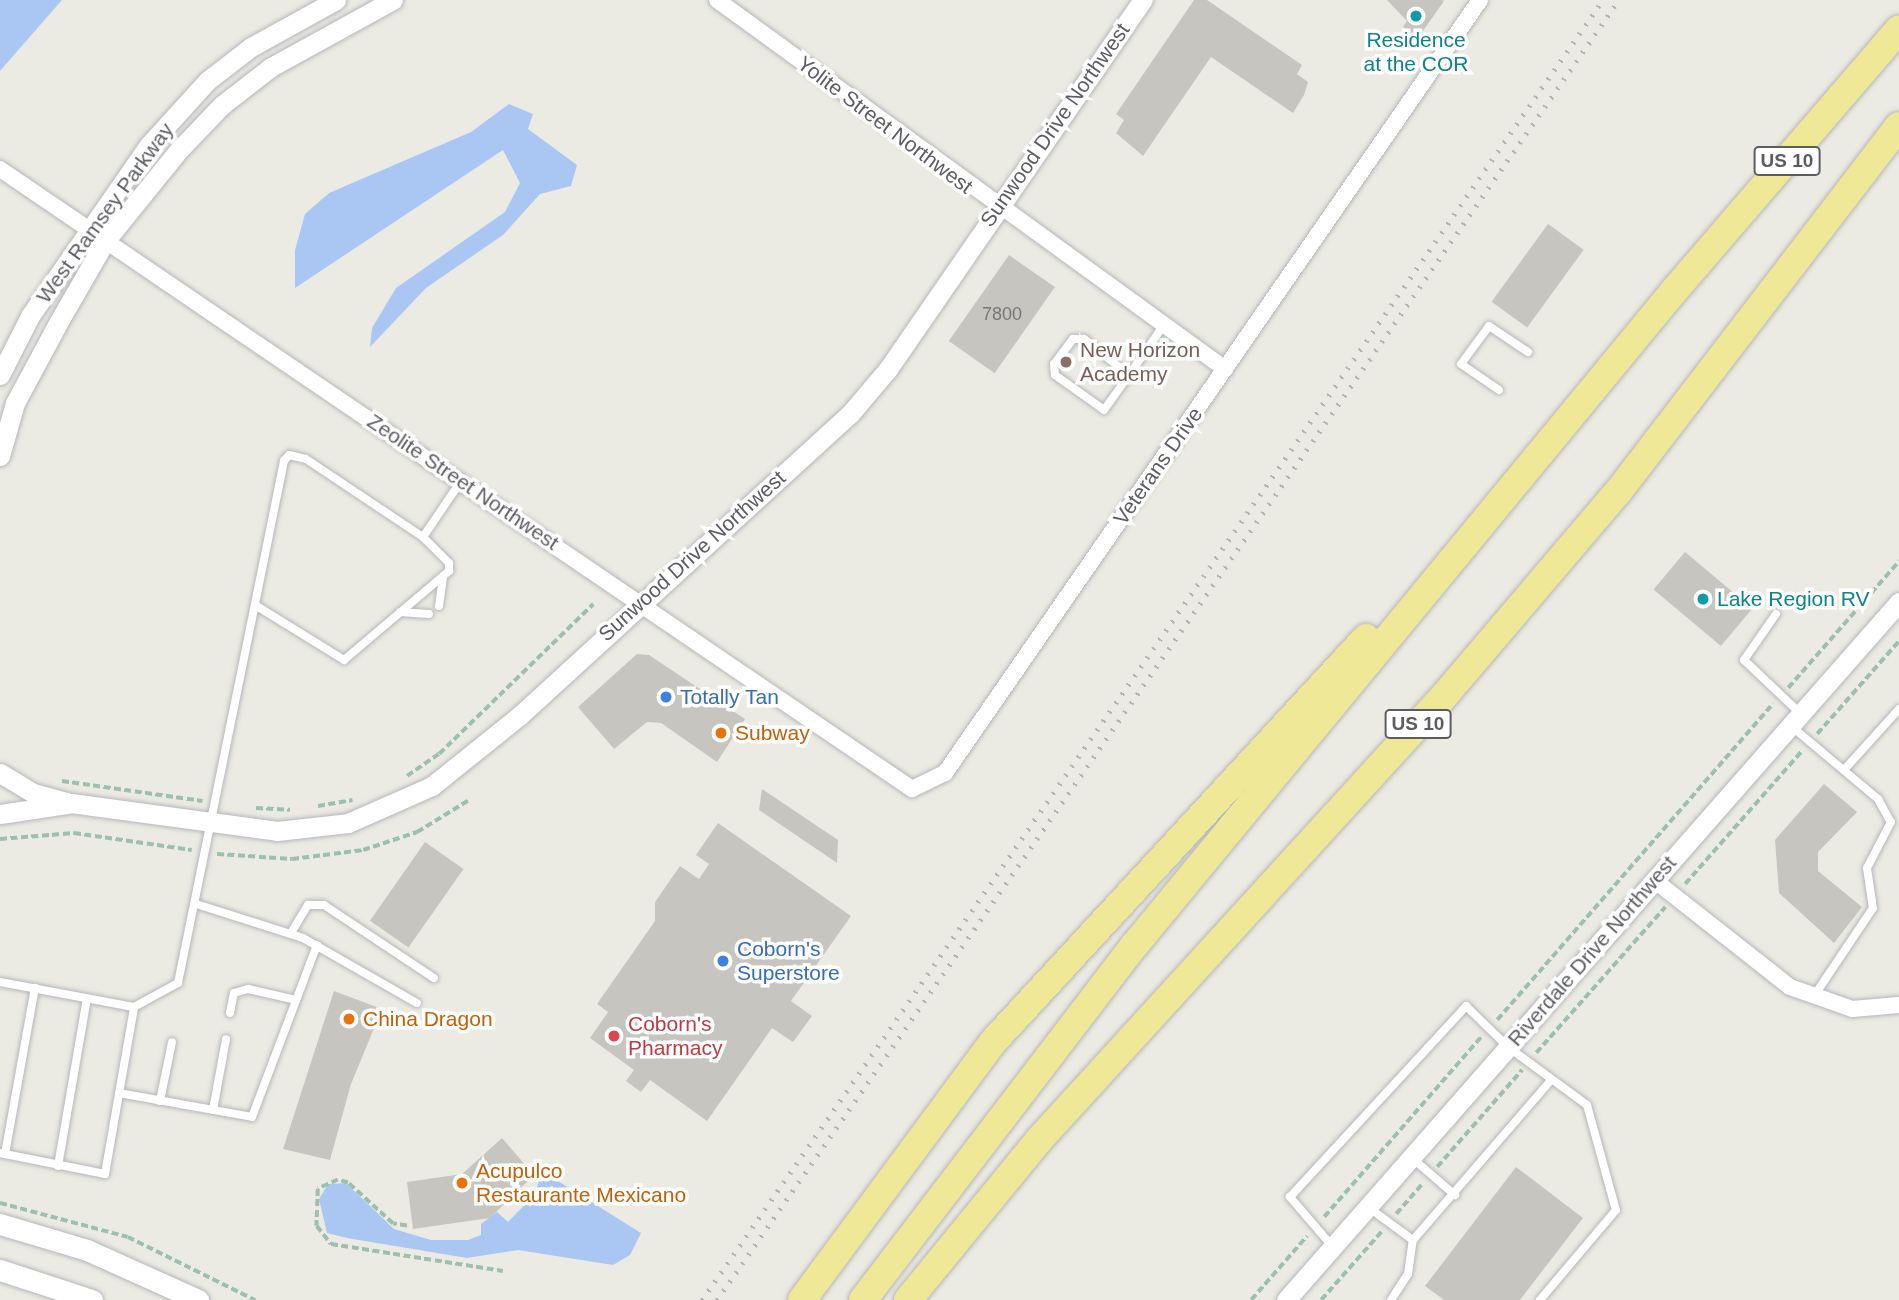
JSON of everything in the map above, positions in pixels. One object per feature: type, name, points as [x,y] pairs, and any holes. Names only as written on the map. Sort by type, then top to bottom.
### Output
[{"type":"highway","name":"US 10","points":[[863,1300],[1133,946],[1451,561],[1899,29]]},
{"type":"highway","name":"US 10","points":[[908,1300],[1125,1045],[1445,695],[1618,492],[1899,126]]},
{"type":"highway","points":[[802,1300],[912,1143],[1072,952],[1328,677],[1451,561]]},
{"type":"highway","points":[[926,1300],[1125,1045]]},
{"type":"main road","points":[[0,1224],[88,1250],[198,1300]]},
{"type":"main road","points":[[0,1270],[92,1300]]},
{"type":"street","name":"West Ramsey Parkway","points":[[0,374],[30,316],[149,145],[207,81],[251,47],[336,0]]},
{"type":"street","name":"West Ramsey Parkway","points":[[0,456],[15,403],[106,240],[222,104],[271,67],[393,0]]},
{"type":"street","name":"Yolite Street Northwest","points":[[717,0],[996,208],[1225,369]]},
{"type":"street","name":"Sunwood Drive Northwest","points":[[0,773],[33,793],[71,803],[212,823],[305,830],[348,823],[414,797],[461,767],[850,414],[888,369],[996,208],[1143,0]]},
{"type":"street","name":"Veterans Drive","points":[[926,787],[945,773],[1480,0]]},
{"type":"street","name":"Zeolite Street Northwest","points":[[0,169],[461,481],[894,781],[926,787]]},
{"type":"street","name":"Riverdale Drive Northwest","points":[[1286,1300],[1899,602]]},
{"type":"street","points":[[9,821],[71,803]]},
{"type":"street","points":[[1654,880],[1772,977],[1812,999],[1852,1009],[1899,1005]]},
{"type":"lane","points":[[1129,374],[1084,339],[1073,339],[1054,364],[1055,375],[1104,410],[1163,326]]},
{"type":"lane","points":[[1499,390],[1461,364],[1489,326],[1528,352]]},
{"type":"lane","points":[[0,982],[134,1007],[178,983],[255,605],[289,455],[306,459],[423,537],[449,563],[443,576],[439,606]]},
{"type":"lane","points":[[423,537],[461,481]]},
{"type":"lane","points":[[255,605],[344,660],[443,576]]},
{"type":"lane","points":[[400,612],[429,614]]},
{"type":"lane","points":[[1776,614],[1744,660],[1781,695],[1810,742],[1878,799],[1891,822],[1867,868],[1873,908],[1812,999]]},
{"type":"lane","points":[[1844,771],[1899,709]]},
{"type":"lane","points":[[196,904],[290,933],[317,945],[417,1003]]},
{"type":"lane","points":[[290,933],[308,905],[324,905],[433,978]]},
{"type":"lane","points":[[119,1093],[252,1117],[317,945]]},
{"type":"lane","points":[[35,988],[2,1153],[58,1166],[105,1174],[134,1007]]},
{"type":"lane","points":[[230,1013],[234,993],[248,989],[296,1000]]},
{"type":"lane","points":[[58,1166],[87,998]]},
{"type":"lane","points":[[1333,1247],[1290,1197],[1466,1006],[1508,1047],[1587,1105],[1616,1210],[1540,1300]]},
{"type":"lane","points":[[213,1110],[226,1039]]},
{"type":"lane","points":[[160,1101],[172,1042]]},
{"type":"lane","points":[[1391,1300],[1408,1274],[1413,1240],[1455,1195],[1551,1080]]},
{"type":"lane","points":[[1411,1157],[1455,1195]]},
{"type":"lane","points":[[1368,1207],[1386,1226],[1413,1240]]},
{"type":"path","points":[[1251,1300],[1899,561]]},
{"type":"path","points":[[394,782],[439,754],[593,604]]},
{"type":"path","points":[[1684,886],[1899,641]]},
{"type":"path","points":[[58,780],[215,803]]},
{"type":"path","points":[[308,808],[360,799]]},
{"type":"path","points":[[250,807],[295,810]]},
{"type":"path","points":[[1321,1300],[1666,906]]},
{"type":"path","points":[[407,1226],[393,1224],[348,1183],[338,1180],[318,1189],[317,1226],[331,1244],[503,1271]]},
{"type":"path","points":[[0,1203],[128,1237],[255,1300]]},
{"type":"water","points":[[0,0],[62,0],[0,71]]},
{"type":"water","points":[[509,104],[533,114],[528,129],[577,165],[571,186],[540,194],[503,235],[426,288],[370,347],[372,328],[396,288],[505,212],[520,183],[503,150],[295,288],[295,250],[305,214],[329,193],[471,132]]},
{"type":"water","points":[[542,1171],[641,1233],[630,1255],[613,1265],[518,1250],[467,1258],[347,1238],[327,1233],[319,1199],[328,1184],[346,1183],[394,1229],[431,1240],[468,1240],[481,1235],[481,1224],[497,1212],[508,1222],[535,1194]]},
{"type":"building","points":[[1194,0],[1207,0],[1302,65],[1297,74],[1308,82],[1304,95],[1293,113],[1211,57],[1143,156],[1116,133],[1124,120],[1116,114]]},
{"type":"building","name":"Residence at the COR","points":[[1387,0],[1444,1],[1418,38],[1403,27],[1407,21]]},
{"type":"building","points":[[1548,224],[1584,250],[1527,328],[1492,302]]},
{"type":"building","points":[[1009,255],[1055,287],[995,373],[949,341]]},
{"type":"building","name":"Lake Region RV","points":[[1685,552],[1752,609],[1721,646],[1654,590]]},
{"type":"building","points":[[637,654],[649,655],[745,719],[717,762],[661,723],[647,722],[614,749],[578,707]]},
{"type":"building","points":[[1824,784],[1857,812],[1818,852],[1818,871],[1862,907],[1834,943],[1779,893],[1775,840]]},
{"type":"building","points":[[762,789],[838,840],[837,863],[759,810]]},
{"type":"building","name":"Coborn's Superstore","points":[[718,823],[851,916],[791,1001],[812,1016],[793,1042],[772,1028],[707,1121],[650,1080],[641,1092],[626,1081],[634,1070],[590,1038],[608,1012],[597,1004],[655,921],[655,902],[680,866],[699,879],[709,864],[696,855]]},
{"type":"building","points":[[425,842],[464,869],[408,948],[370,921]]},
{"type":"building","points":[[334,991],[382,1009],[351,1084],[330,1160],[283,1149]]},
{"type":"building","points":[[502,1138],[534,1175],[490,1218],[413,1229],[407,1182],[462,1174]]},
{"type":"building","points":[[1516,1167],[1583,1218],[1520,1300],[1444,1300],[1425,1286]]},
{"type":"railway","points":[[702,1300],[1603,0]]},
{"type":"railway","points":[[717,1300],[1619,0]]},
{"type":"place","name":"Residence at the COR","points":[[1416,16]]},
{"type":"place","name":"New Horizon Academy","points":[[1066,362]]},
{"type":"place","name":"Lake Region RV","points":[[1703,599]]},
{"type":"place","name":"Totally Tan","points":[[666,697]]},
{"type":"place","name":"Subway","points":[[721,733]]},
{"type":"place","name":"Coborn's Superstore","points":[[723,961]]},
{"type":"place","name":"China Dragon","points":[[349,1019]]},
{"type":"place","name":"Coborn's Pharmacy","points":[[614,1036]]},
{"type":"place","name":"Acupulco Restaurante Mexicano","points":[[462,1183]]}]
